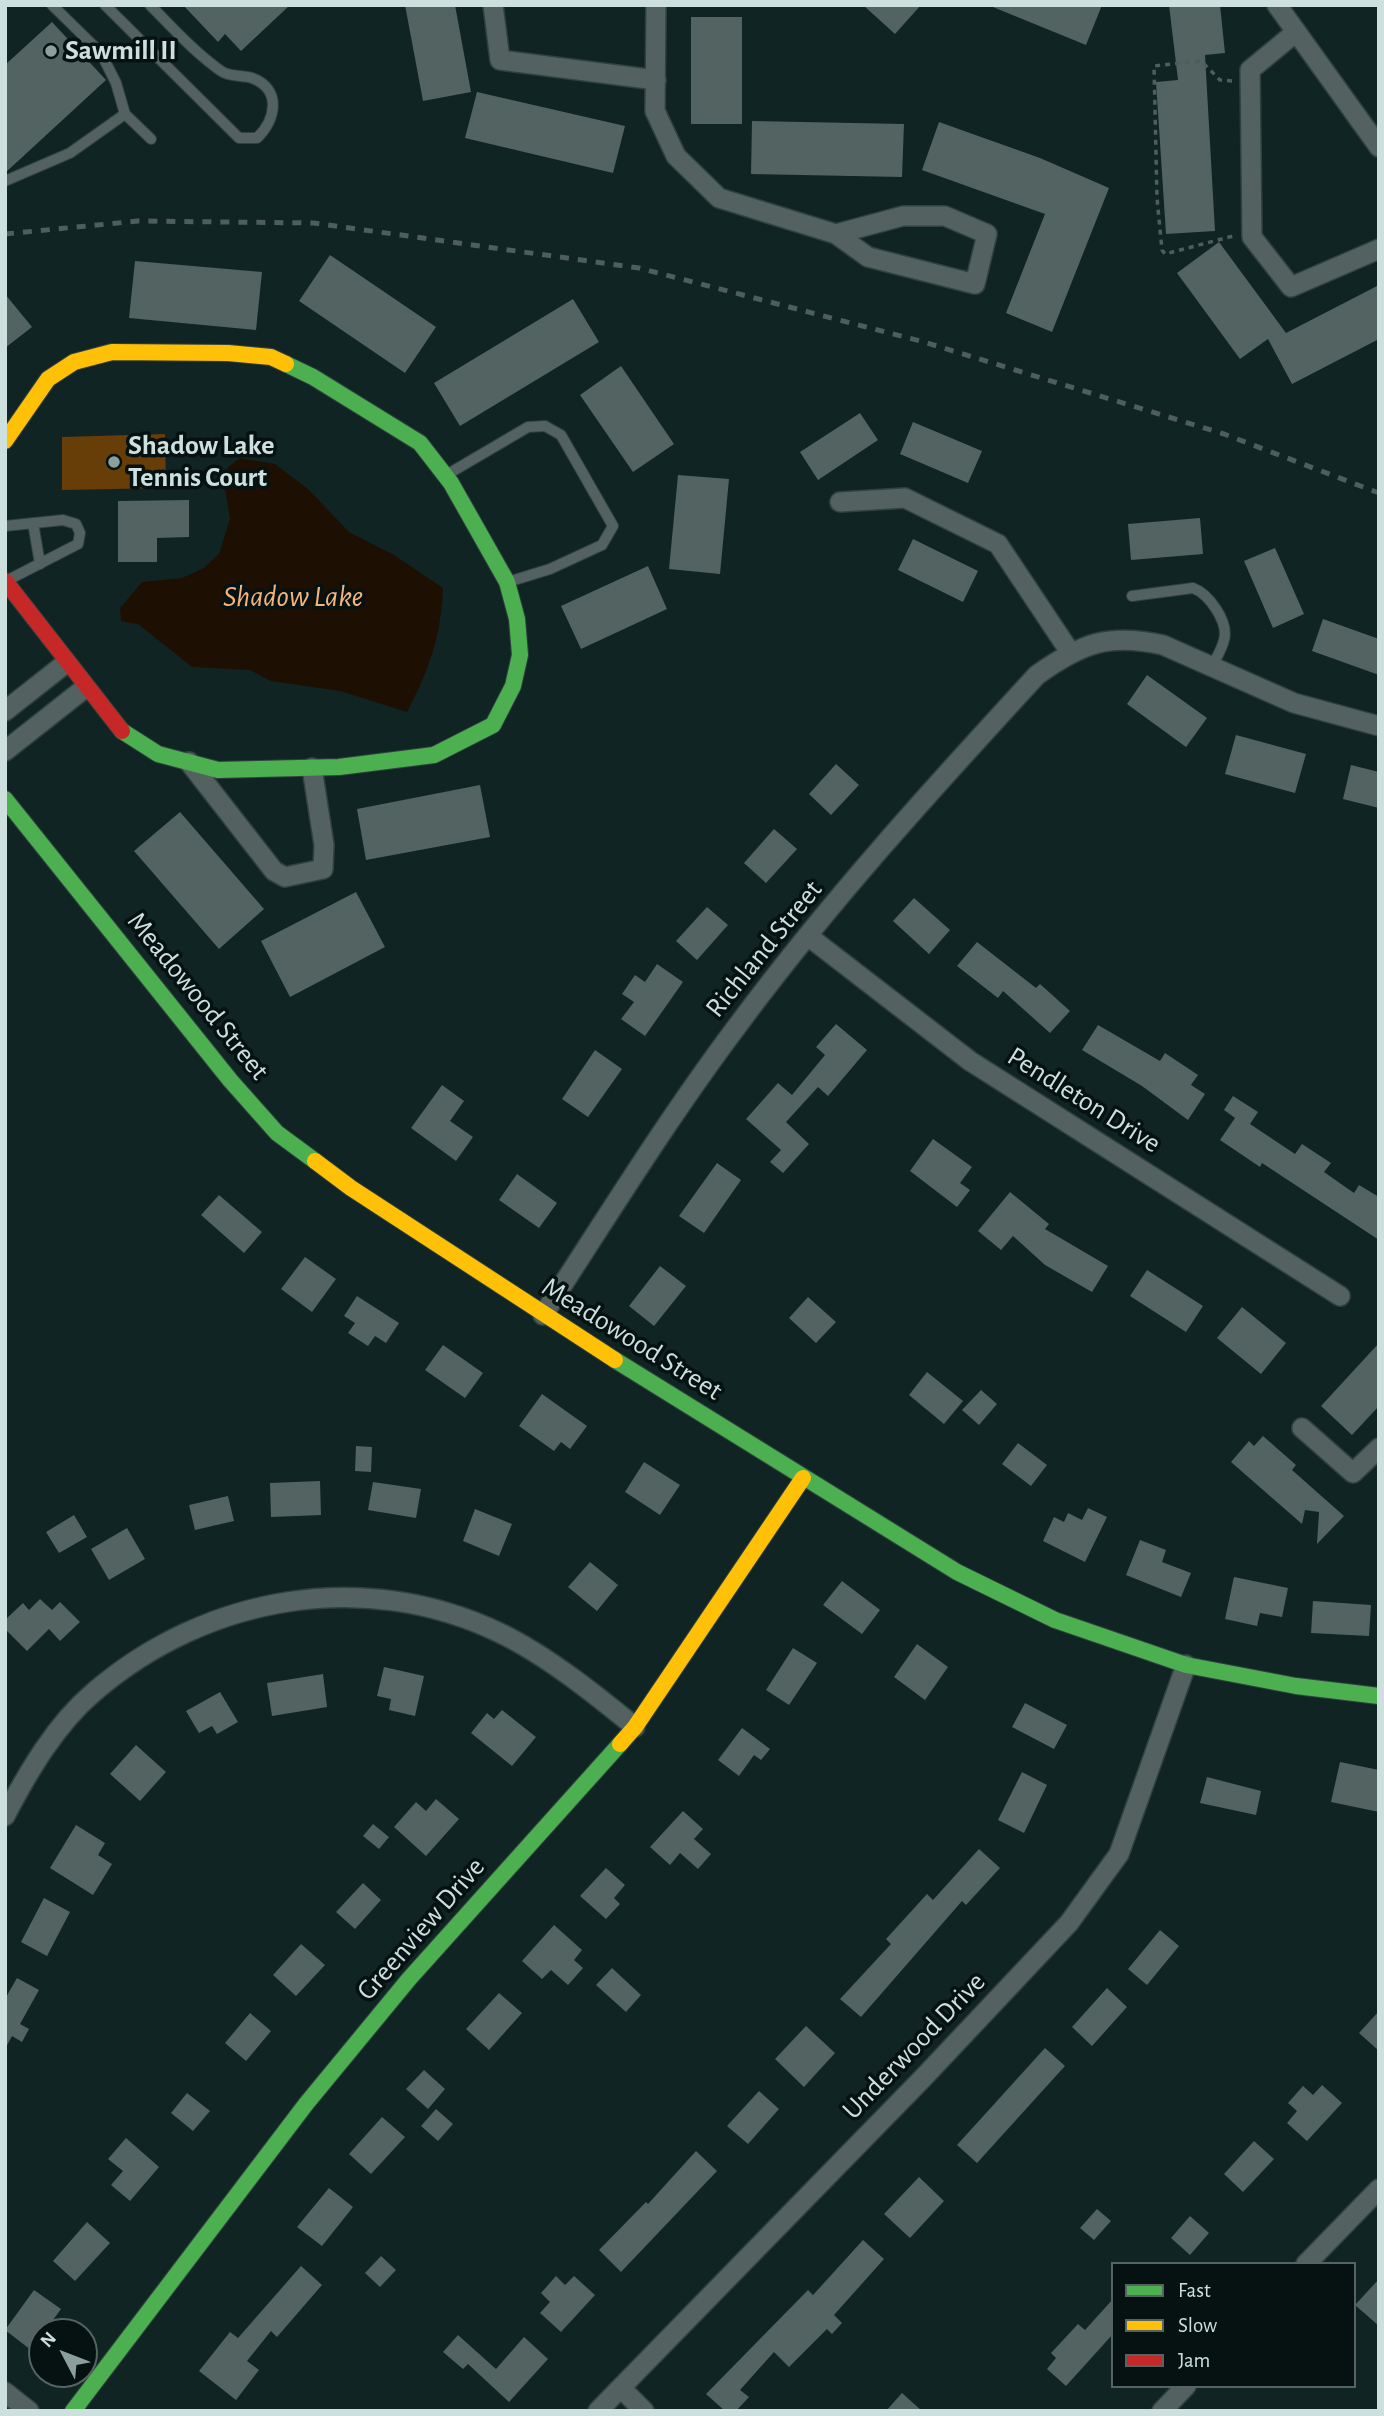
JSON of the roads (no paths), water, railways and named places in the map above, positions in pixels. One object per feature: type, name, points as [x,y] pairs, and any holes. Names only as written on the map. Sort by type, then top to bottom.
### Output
[{"type":"street","points":[[493,5],[500,60],[656,80]]},
{"type":"street","points":[[656,5],[655,111],[676,156],[719,198],[836,234],[868,257],[975,284],[987,234],[944,216],[903,216],[836,234]]},
{"type":"street","points":[[1277,5],[1379,147]]},
{"type":"street","points":[[1296,32],[1250,69],[1252,237],[1291,287],[1379,249]]},
{"type":"street","points":[[5,440],[48,379],[74,362],[112,352],[228,353],[271,357],[313,377],[420,443],[445,475],[507,582],[517,619],[520,655],[513,687],[493,725],[434,755],[312,768],[218,770],[158,754],[116,727],[5,581]]},
{"type":"street","points":[[840,502],[905,498],[998,544],[1070,652]]},
{"type":"street","name":"Richland Street","points":[[543,1315],[730,1036],[808,936],[1037,675],[1070,652],[1096,642],[1119,638],[1142,640],[1163,645],[1294,703],[1379,726]]},
{"type":"street","points":[[5,711],[66,663]]},
{"type":"street","points":[[5,751],[85,688]]},
{"type":"street","points":[[189,762],[274,871],[285,877],[323,869],[324,845],[312,768]]},
{"type":"street","name":"Meadowood Street","points":[[5,799],[230,1080],[277,1133],[351,1188],[543,1315],[957,1572],[1055,1620],[1186,1665],[1296,1686],[1379,1696]]},
{"type":"street","name":"Pendleton Drive","points":[[808,936],[970,1061],[1340,1296]]},
{"type":"street","points":[[1302,1428],[1353,1473],[1379,1448]]},
{"type":"street","name":"Greenview Drive","points":[[73,2411],[315,2094],[409,1979],[635,1727],[803,1478]]},
{"type":"street","points":[[5,1816],[33,1763],[93,1692],[163,1641],[217,1618],[276,1601],[342,1596],[420,1605],[501,1633],[591,1691],[635,1727]]},
{"type":"street","name":"Underwood Drive","points":[[597,2411],[1069,1923],[1119,1854],[1186,1665]]},
{"type":"street","points":[[1308,2262],[1379,2189]]},
{"type":"street","points":[[621,2388],[644,2411]]},
{"type":"street","points":[[1162,2411],[1184,2388]]},
{"type":"street","points":[[5,2392],[29,2411]]},
{"type":"lane","points":[[52,5],[101,53],[116,83],[125,114],[151,139]]},
{"type":"lane","points":[[105,5],[217,119],[239,138],[257,138],[268,128],[274,107],[272,94],[265,85],[251,78],[223,74],[149,5]]},
{"type":"lane","points":[[5,181],[70,153],[125,114]]},
{"type":"lane","points":[[445,475],[528,427],[545,426],[561,435],[612,526],[602,545],[550,569],[507,582]]},
{"type":"lane","points":[[5,526],[62,520],[76,524],[80,533],[78,544],[5,581]]},
{"type":"lane","points":[[33,523],[40,564]]},
{"type":"lane","points":[[1132,596],[1194,588],[1203,592],[1225,629],[1225,639],[1212,667]]},
{"type":"water","name":"Shadow Lake","points":[[240,458],[275,464],[308,489],[349,532],[394,555],[443,588],[437,638],[422,682],[407,712],[340,691],[271,681],[250,670],[192,667],[138,624],[121,621],[120,608],[142,582],[182,578],[204,568],[219,554],[230,519],[224,482],[228,467]]},
{"type":"railway","points":[[5,234],[138,221],[314,223],[639,268],[924,342],[1224,434],[1379,493]]},
{"type":"place","name":"Sawmill II","points":[[51,51]]},
{"type":"place","name":"Shadow Lake Tennis Court","points":[[114,462]]}]
